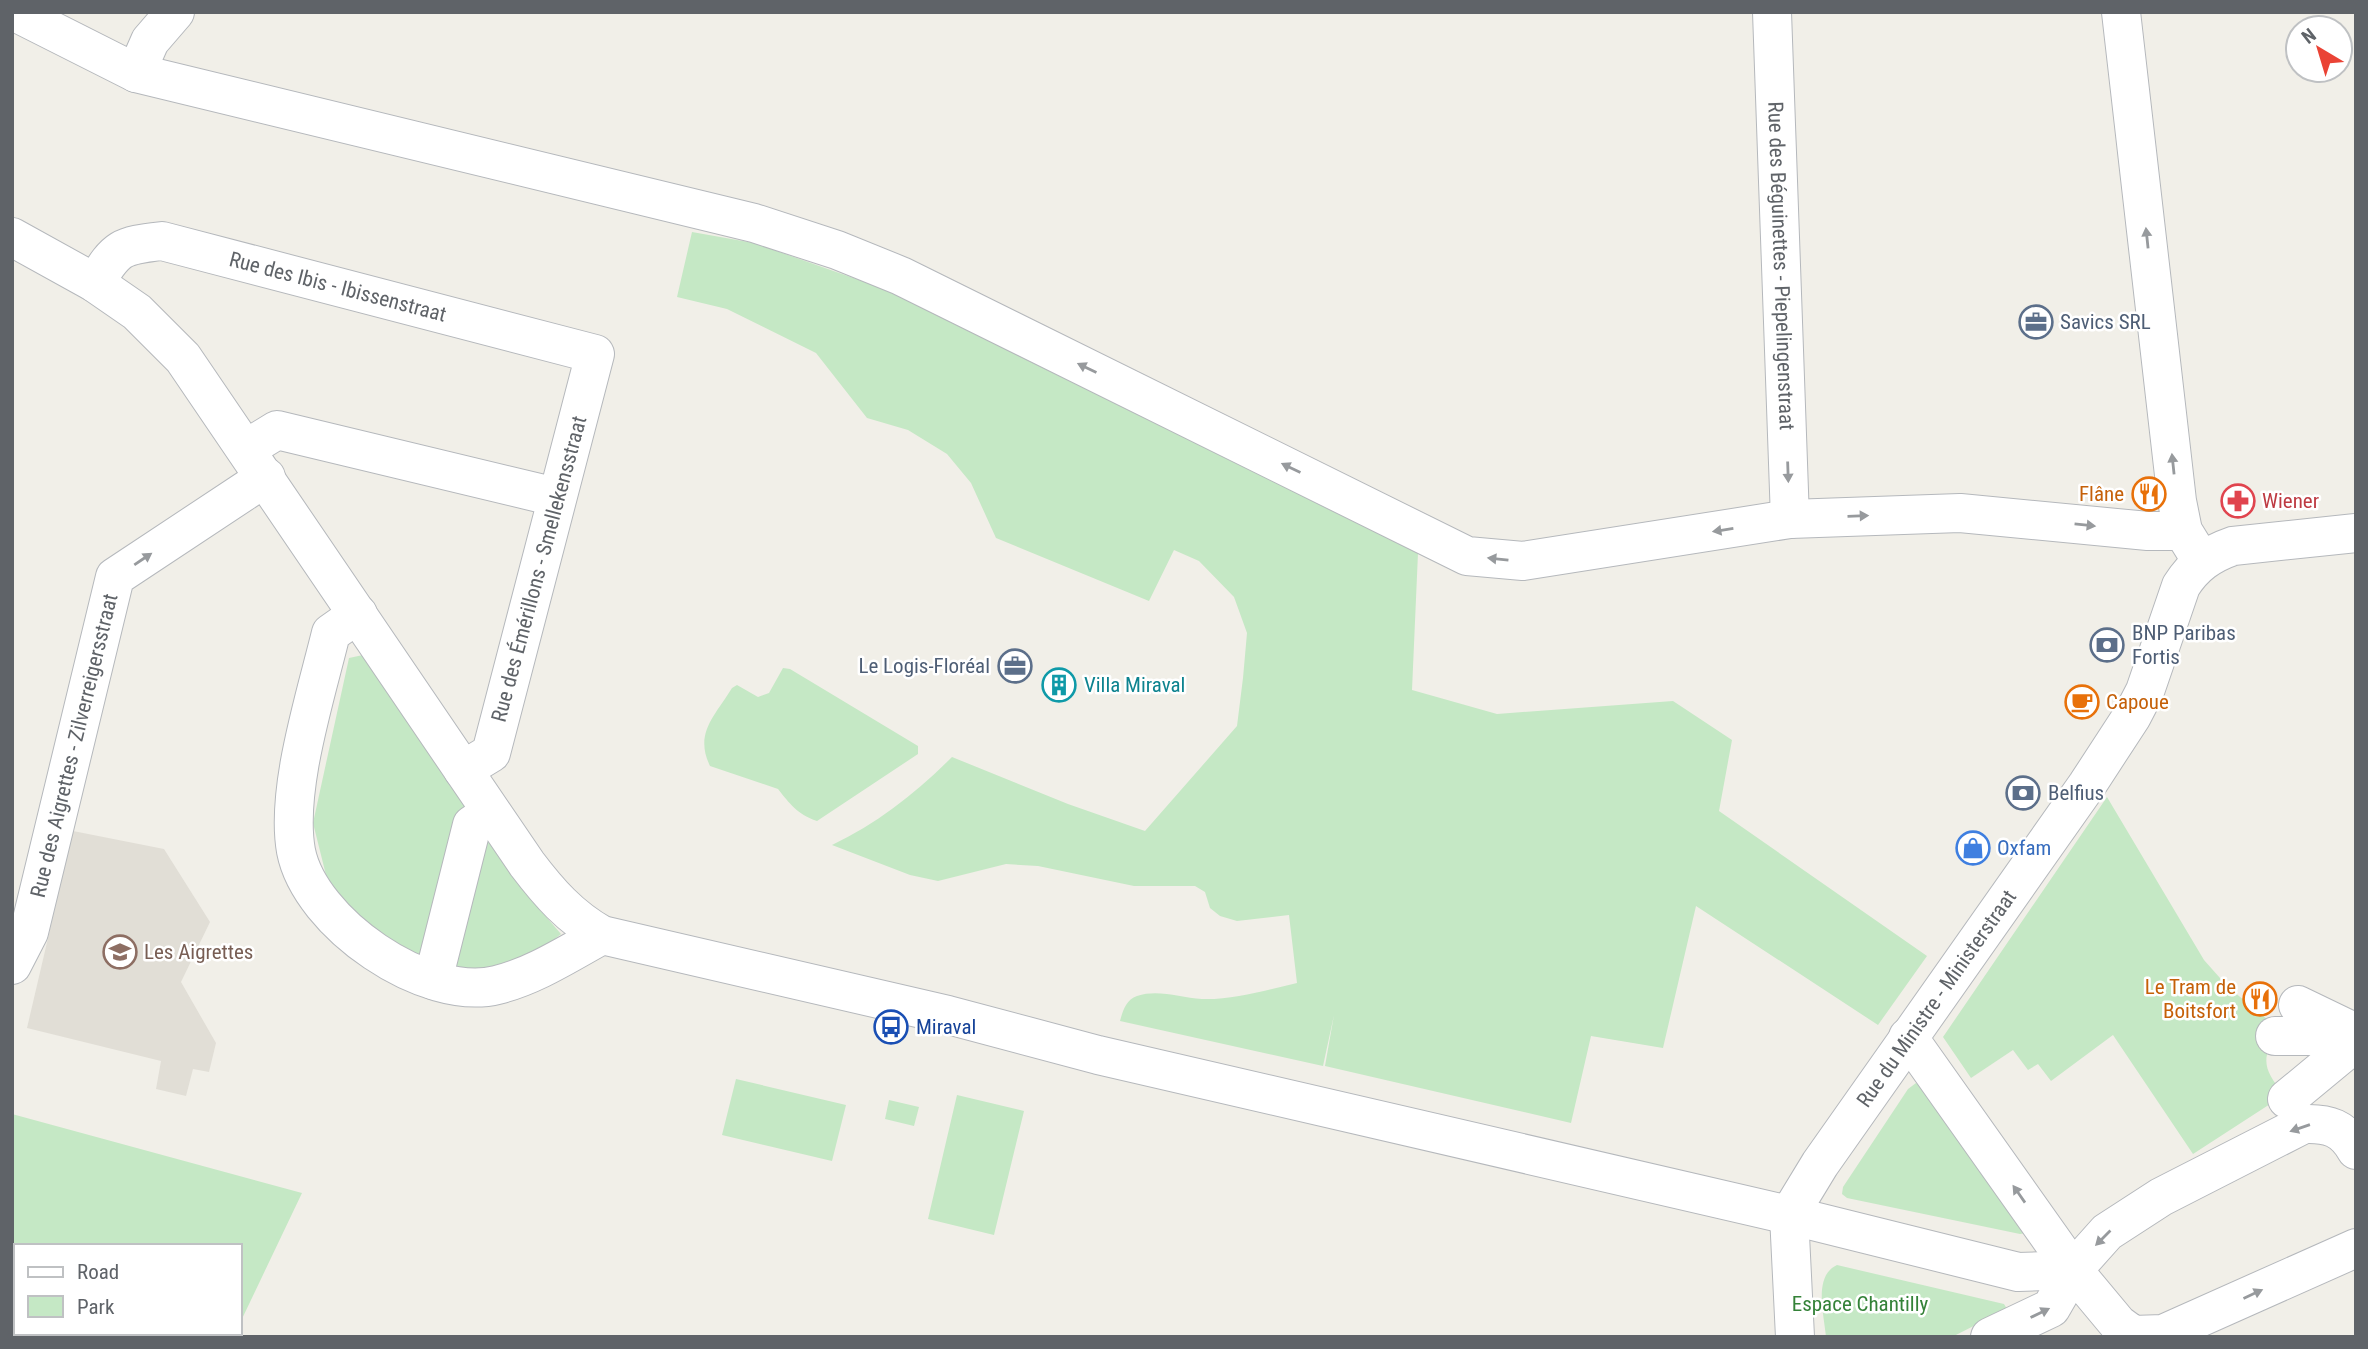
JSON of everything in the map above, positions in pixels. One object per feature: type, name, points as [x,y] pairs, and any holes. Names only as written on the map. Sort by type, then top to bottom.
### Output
[{"type":"street","points":[[15,12],[136,73],[754,223],[836,250],[901,276],[1467,556],[1523,561],[1790,519],[1960,513],[2148,531],[2192,546],[2233,546],[2356,533]]},
{"type":"street","points":[[136,73],[150,41],[175,12]]},
{"type":"street","name":"Rue des Béguinettes - Piepelingenstraat","points":[[1772,12],[1790,519]]},
{"type":"street","points":[[2121,12],[2177,500],[2192,546]]},
{"type":"street","points":[[14,239],[95,283],[137,312],[183,358],[491,812],[553,898],[582,924],[602,935],[948,1015],[1098,1055],[1789,1215],[2018,1272],[2073,1270]]},
{"type":"street","name":"Rue des Ibis - Ibissenstraat","points":[[95,283],[110,260],[127,245],[162,242],[595,354]]},
{"type":"street","name":"Rue des Émérillons - Smellekensstraat","points":[[463,770],[491,753],[595,354]]},
{"type":"street","name":"Rue des Aigrettes - Zilverreigersstraat","points":[[12,965],[29,932],[115,577],[256,463],[277,430],[556,497]]},
{"type":"street","name":"Rue du Ministre - Ministerstraat","points":[[1789,1215],[1908,1037],[2087,785],[2145,691],[2192,546]]},
{"type":"street","points":[[358,614],[331,633],[293,809],[296,852],[313,889],[344,926],[388,961],[433,979],[467,988],[496,986],[529,973],[602,935]]},
{"type":"street","points":[[433,979],[472,825],[491,812]]},
{"type":"street","points":[[2298,1005],[2356,1035]]},
{"type":"street","points":[[2275,1036],[2356,1035]]},
{"type":"street","points":[[1908,1037],[2073,1270],[2118,1324],[2133,1335],[2172,1331],[2356,1248]]},
{"type":"street","points":[[2287,1099],[2356,1042]]},
{"type":"street","points":[[1990,1337],[2051,1308],[2073,1270],[2107,1233],[2161,1197],[2304,1124],[2323,1123],[2339,1129],[2356,1150]]},
{"type":"street","points":[[1789,1215],[1795,1337]]},
{"type":"shaded area","name":"Les Aigrettes","points":[[73,831],[164,849],[210,922],[181,982],[216,1043],[209,1072],[193,1069],[186,1096],[156,1089],[161,1061],[27,1028]]},
{"type":"green space","points":[[692,232],[754,243],[896,293],[1418,553],[1412,690],[1497,714],[1673,701],[1732,740],[1719,811],[1927,956],[1878,1025],[1696,906],[1663,1048],[1591,1036],[1571,1123],[1325,1066],[1334,1015],[1323,1066],[1120,1021],[1130,1000],[1145,994],[1214,999],[1297,983],[1289,915],[1237,921],[1220,916],[1210,908],[1205,892],[1195,886],[1134,886],[1038,866],[1006,864],[938,881],[910,875],[832,845],[896,806],[952,757],[1068,804],[1145,831],[1237,726],[1247,633],[1234,597],[1199,561],[1174,550],[1149,601],[996,538],[971,483],[947,454],[908,430],[867,418],[816,353],[727,309],[677,297]]},
{"type":"green space","points":[[363,655],[529,897],[561,934],[522,965],[478,972],[423,961],[372,938],[328,883],[313,823],[349,658]]},
{"type":"green space","points":[[783,668],[790,669],[918,746],[918,754],[817,821],[799,812],[778,789],[710,766],[704,744],[705,734],[713,716],[732,688],[737,685],[758,697],[769,693]]},
{"type":"green space","points":[[2107,797],[2204,960],[2228,987],[2279,1029],[2269,1049],[2266,1064],[2284,1095],[2193,1154],[2113,1035],[2051,1081],[2038,1064],[2028,1070],[2013,1050],[1971,1078],[1943,1037]]},
{"type":"green space","points":[[736,1079],[846,1105],[832,1161],[722,1135]]},
{"type":"green space","points":[[1916,1083],[1923,1088],[2026,1233],[2020,1234],[1847,1198],[1842,1194],[1843,1187],[1908,1089]]},
{"type":"green space","points":[[957,1095],[1024,1111],[994,1235],[928,1219]]},
{"type":"green space","points":[[889,1100],[919,1107],[914,1126],[885,1119]]},
{"type":"green space","points":[[12,1114],[302,1193],[242,1319],[242,1244],[14,1244],[14,1335],[234,1335],[233,1337],[12,1337]]},
{"type":"green space","name":"Espace Chantilly","points":[[1837,1265],[2004,1304],[2007,1309],[1952,1337],[1826,1337],[1822,1287],[1830,1270]]},
{"type":"place","name":"Savics SRL","points":[[2036,322]]},
{"type":"place","name":"Flâne","points":[[2149,494]]},
{"type":"place","name":"Wiener","points":[[2238,501]]},
{"type":"place","name":"BNP Paribas Fortis","points":[[2107,645]]},
{"type":"place","name":"Le Logis-Floréal","points":[[1015,666]]},
{"type":"place","name":"Villa Miraval","points":[[1059,685]]},
{"type":"place","name":"Capoue","points":[[2082,702]]},
{"type":"place","name":"Belfius","points":[[2023,793]]},
{"type":"place","name":"Oxfam","points":[[1973,848]]},
{"type":"place","name":"Les Aigrettes","points":[[120,952]]},
{"type":"place","name":"Le Tram de Boitsfort","points":[[2260,999]]},
{"type":"place","name":"Miraval","points":[[891,1027]]}]
